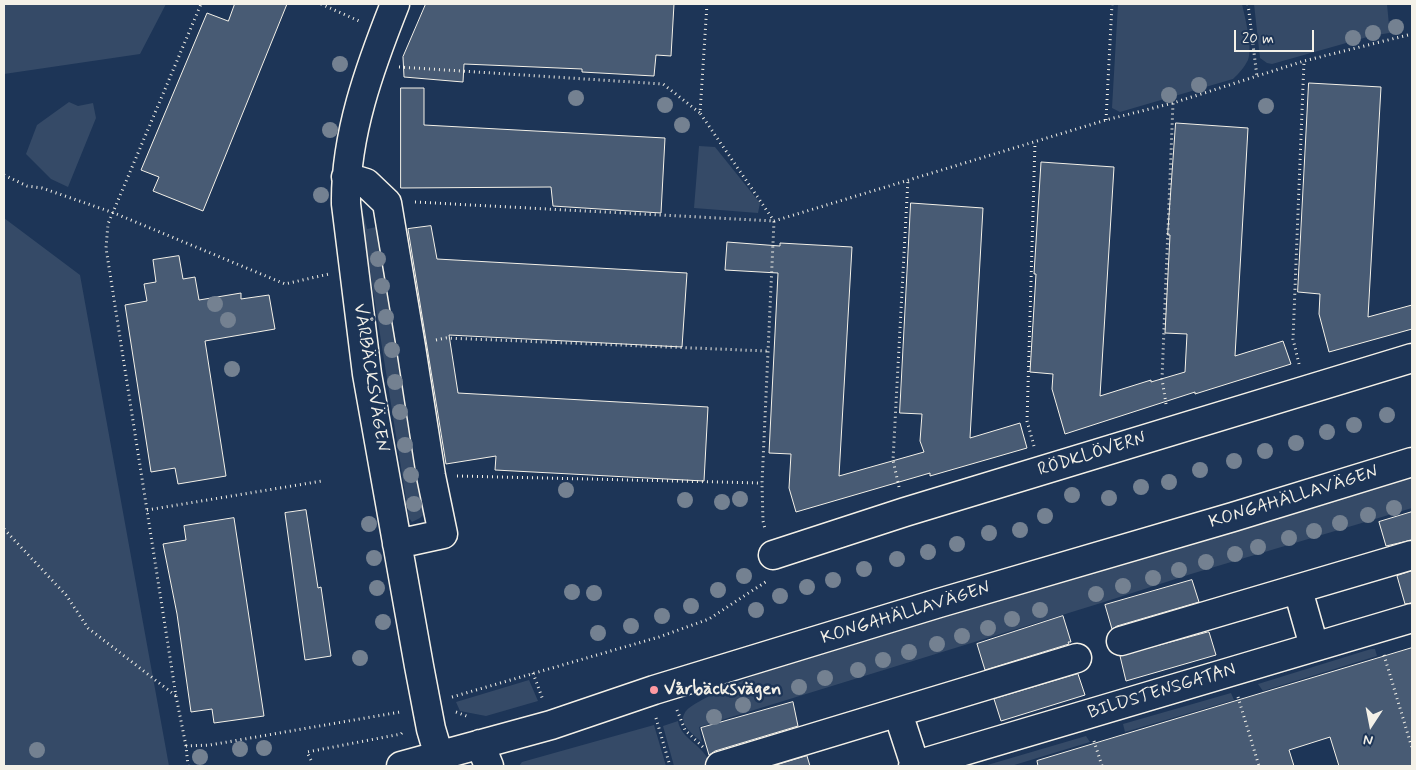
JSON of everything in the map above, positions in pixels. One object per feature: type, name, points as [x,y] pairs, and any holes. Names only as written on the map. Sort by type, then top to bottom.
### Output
[{"type":"street","name":"VÅRBÄCKSVÄGEN","points":[[395,4],[374,62],[352,138],[346,177],[346,204],[367,374],[427,704],[439,756]]},
{"type":"street","points":[[346,177],[366,183],[387,202],[431,476],[443,534],[397,544]]},
{"type":"street","name":"RÖDKLÖVERN","points":[[773,555],[905,512],[1412,358]]},
{"type":"street","name":"KONGAHÄLLAVÄGEN","points":[[401,766],[439,756],[485,755],[551,725],[654,690],[1412,462]]},
{"type":"street","points":[[1121,641],[1412,555]]},
{"type":"street","points":[[1298,590],[1314,646]]},
{"type":"street","name":"BILDSTENSGATAN","points":[[914,766],[1412,618]]},
{"type":"street","points":[[720,766],[1077,658]]},
{"type":"street","points":[[898,713],[914,766]]},
{"type":"path","points":[[188,766],[106,248],[108,224],[201,4]]},
{"type":"path","points":[[321,4],[384,32]]},
{"type":"path","points":[[700,113],[707,4]]},
{"type":"path","points":[[1106,120],[1112,4]]},
{"type":"path","points":[[1248,4],[1257,77]]},
{"type":"path","points":[[387,202],[774,221],[1106,120],[1173,103],[1304,62],[1412,34]]},
{"type":"path","points":[[186,746],[210,745],[365,719],[427,704],[659,637],[709,619],[768,580],[773,555],[763,521],[762,483],[774,221],[700,113],[663,84],[394,66],[374,62]]},
{"type":"path","points":[[1304,62],[1293,339],[1306,391]]},
{"type":"path","points":[[1171,431],[1162,379],[1173,103]]},
{"type":"path","points":[[1035,142],[1027,421],[1040,471]]},
{"type":"path","points":[[4,175],[27,186],[42,188],[114,213],[286,284],[354,269]]},
{"type":"path","points":[[905,512],[893,460],[908,179]]},
{"type":"path","points":[[411,347],[446,338],[767,351]]},
{"type":"path","points":[[431,476],[762,483]]},
{"type":"path","points":[[147,510],[322,481]]},
{"type":"path","points":[[4,530],[66,595],[88,628],[176,696]]},
{"type":"path","points":[[1376,629],[1412,748]]},
{"type":"path","points":[[533,673],[544,703]]},
{"type":"path","points":[[1231,673],[1259,766]]},
{"type":"path","points":[[311,760],[306,752],[401,734],[408,729],[427,704]]},
{"type":"path","points":[[676,708],[685,730],[709,752],[720,766]]},
{"type":"path","points":[[655,715],[670,766]]},
{"type":"shaded area","points":[[4,4],[166,4],[140,54],[4,74]]},
{"type":"shaded area","points":[[1118,4],[1242,4],[1250,48],[1248,60],[1233,79],[1120,112],[1112,108]]},
{"type":"shaded area","points":[[1254,4],[1387,4],[1389,25],[1400,23],[1401,31],[1371,36],[1272,64],[1260,58]]},
{"type":"shaded area","points":[[69,102],[78,106],[93,103],[96,118],[68,187],[51,179],[26,154],[37,125]]},
{"type":"shaded area","points":[[699,146],[715,147],[760,203],[758,213],[694,208]]},
{"type":"shaded area","points":[[363,213],[367,229],[381,226],[425,513],[412,522],[409,518],[361,214]]},
{"type":"shaded area","points":[[4,218],[80,275],[169,766],[4,766]]},
{"type":"shaded area","points":[[1412,476],[1412,508],[1191,574],[699,727],[702,742],[685,725],[683,717],[691,706],[760,673]]},
{"type":"shaded area","points":[[1375,649],[1377,656],[1263,691],[1258,684]]},
{"type":"shaded area","points":[[529,680],[538,701],[486,716],[460,711],[456,702]]},
{"type":"shaded area","points":[[1231,693],[1234,700],[1125,732],[1123,724]]},
{"type":"shaded area","points":[[678,721],[680,728],[704,753],[711,766],[674,766],[663,726]]},
{"type":"shaded area","points":[[654,725],[666,766],[519,766],[522,762]]},
{"type":"shaded area","points":[[1086,736],[1090,742],[1011,766],[984,766]]},
{"type":"building","points":[[235,4],[287,4],[203,211],[153,191],[159,177],[141,170],[207,13],[228,21]]},
{"type":"building","points":[[426,4],[674,4],[671,56],[656,55],[654,76],[582,72],[582,69],[464,64],[463,82],[404,77],[403,57]]},
{"type":"building","points":[[1309,83],[1381,87],[1368,317],[1412,305],[1412,329],[1329,352],[1319,314],[1320,294],[1298,292]]},
{"type":"building","points":[[401,88],[424,88],[424,125],[665,138],[661,213],[553,206],[551,187],[401,188]]},
{"type":"building","points":[[1176,123],[1248,128],[1235,356],[1283,341],[1291,364],[1195,394],[1195,392],[1065,434],[1052,389],[1053,374],[1030,372],[1041,162],[1114,167],[1100,396],[1151,380],[1151,382],[1185,372],[1187,334],[1165,333],[1170,235],[1168,235]]},
{"type":"building","points":[[911,203],[983,208],[970,438],[1020,423],[1027,448],[930,476],[930,473],[796,512],[789,488],[791,454],[769,453],[778,273],[725,270],[727,242],[780,246],[780,243],[852,247],[839,476],[924,452],[920,441],[922,414],[900,413]]},
{"type":"building","points":[[431,226],[437,259],[687,273],[682,347],[449,335],[458,393],[708,407],[704,481],[495,470],[496,456],[446,464],[408,229]]},
{"type":"building","points":[[179,256],[183,279],[195,277],[199,300],[241,293],[241,299],[269,295],[275,329],[205,341],[226,476],[178,484],[175,468],[151,472],[125,305],[147,301],[144,284],[156,282],[153,260]]},
{"type":"building","points":[[306,510],[318,588],[321,587],[331,656],[305,660],[285,513]]},
{"type":"building","points":[[1412,512],[1412,540],[1386,546],[1379,522]]},
{"type":"building","points":[[234,518],[264,716],[214,723],[212,709],[191,712],[177,614],[163,544],[186,540],[184,526]]},
{"type":"building","points":[[1412,571],[1412,603],[1405,604],[1397,576]]},
{"type":"building","points":[[1192,580],[1199,602],[1112,629],[1105,605]]},
{"type":"building","points":[[1063,616],[1071,642],[1068,642],[1069,644],[985,670],[977,644]]},
{"type":"building","points":[[1209,632],[1216,655],[1126,681],[1120,656]]},
{"type":"building","points":[[1412,648],[1412,766],[1339,766],[1330,737],[1289,750],[1294,766],[1038,766],[1037,761]]},
{"type":"building","points":[[1078,674],[1085,695],[1001,721],[994,699]]},
{"type":"building","points":[[793,702],[798,726],[715,751],[709,755],[701,728]]},
{"type":"building","points":[[807,756],[810,766],[773,766]]},
{"type":"place","name":"Vårbäcksvägen","points":[[654,690]]}]
